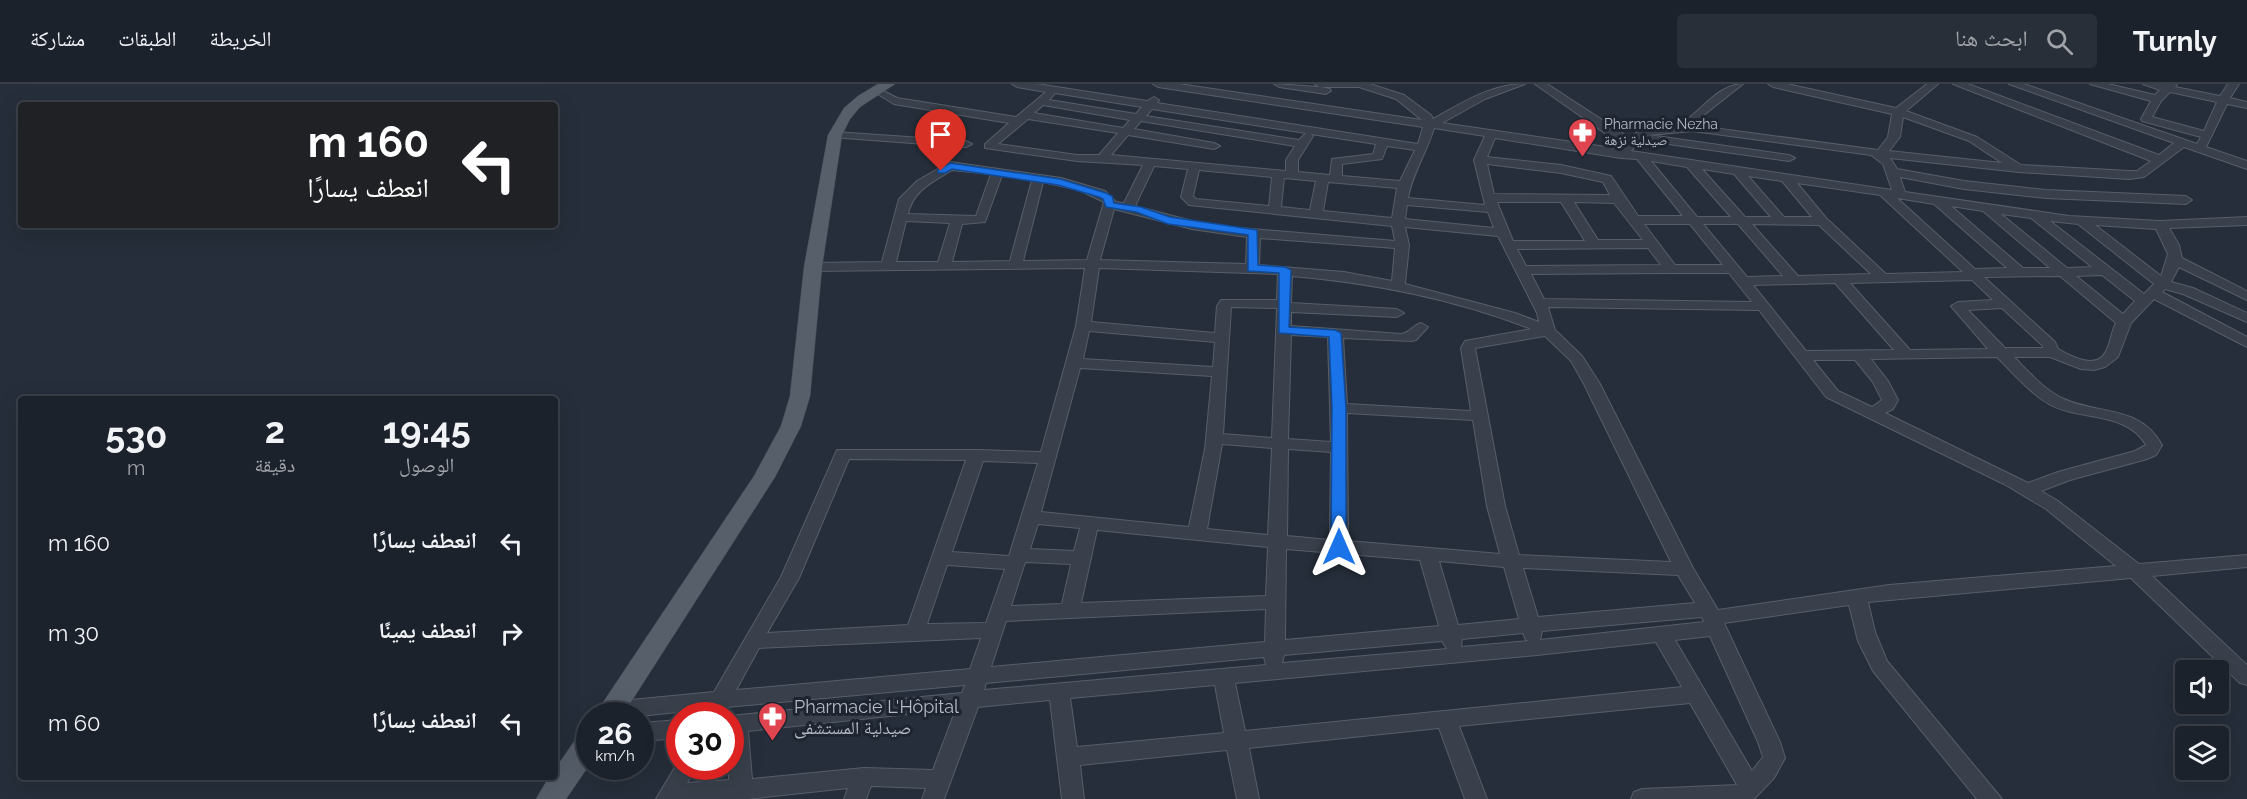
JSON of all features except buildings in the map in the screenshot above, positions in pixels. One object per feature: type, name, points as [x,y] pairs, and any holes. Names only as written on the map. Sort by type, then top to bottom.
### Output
[{"type":"main road","points":[[615,702],[764,477],[791,426],[803,377],[813,267],[835,135],[843,117],[860,100],[882,87]]},
{"type":"main road","points":[[550,799],[576,761]]},
{"type":"street","points":[[1017,84],[1058,87],[1150,106],[1422,148]]},
{"type":"street","points":[[1279,84],[1325,87],[1361,84],[1410,102],[1427,117],[1429,125],[1422,148],[1404,185],[1398,222],[1402,245],[1398,286]]},
{"type":"street","points":[[1429,125],[1481,97],[1520,84]]},
{"type":"street","points":[[1540,84],[1610,132],[1634,140],[1789,158]]},
{"type":"street","points":[[1680,128],[1738,84]]},
{"type":"street","points":[[1773,84],[1898,112],[1973,139],[2019,168]]},
{"type":"street","points":[[1881,154],[1894,137],[1898,112],[1933,84]]},
{"type":"street","points":[[1958,84],[2160,160]]},
{"type":"street","points":[[2014,84],[2247,165]]},
{"type":"street","points":[[2095,84],[2157,99]]},
{"type":"street","points":[[2148,84],[2247,94]]},
{"type":"street","points":[[1102,158],[1167,85],[1621,155],[1884,192],[1988,210],[2076,221],[2160,225],[2247,221]]},
{"type":"street","points":[[2169,86],[2146,116],[2148,120],[2207,135]]},
{"type":"street","points":[[882,87],[894,101],[1214,146]]},
{"type":"street","points":[[989,146],[1058,87]]},
{"type":"street","points":[[1292,174],[1292,159],[1322,109],[1325,87]]},
{"type":"street","points":[[2200,150],[2228,91]]},
{"type":"street","points":[[2228,91],[2247,105]]},
{"type":"street","points":[[1213,168],[1214,146],[1233,118],[1251,98]]},
{"type":"street","points":[[1042,102],[1301,144]]},
{"type":"street","points":[[1621,155],[1634,140],[1647,132],[1680,128],[1708,129],[1881,154],[2019,168],[2129,175],[2140,174],[2182,143]]},
{"type":"street","points":[[669,797],[715,789],[738,794],[864,777],[937,789],[970,701],[976,677],[1031,517],[1074,363],[1083,326],[1093,263],[1110,205],[1108,198],[1065,169],[989,146],[835,135]]},
{"type":"street","points":[[1491,135],[1480,160],[1484,182],[1506,239],[1539,303],[1548,331]]},
{"type":"street","points":[[1785,140],[1790,179],[1822,221],[1883,278]]},
{"type":"street","points":[[1336,178],[1336,161],[1378,157],[1382,142]]},
{"type":"street","points":[[888,267],[905,199],[912,191],[950,166],[966,144]]},
{"type":"street","points":[[1561,169],[1562,146]]},
{"type":"street","points":[[1754,153],[1755,174]]},
{"type":"street","points":[[1881,154],[1888,161],[1900,195]]},
{"type":"street","points":[[950,166],[1038,178],[1102,158],[1404,185]]},
{"type":"street","points":[[1642,158],[1731,269],[1764,306],[1832,394],[2052,505],[2134,570],[2247,677]]},
{"type":"street","points":[[1480,160],[1561,169],[1607,180],[1612,184],[1618,199],[1672,270]]},
{"type":"street","points":[[1128,207],[1150,163]]},
{"type":"street","points":[[1692,165],[1794,280]]},
{"type":"street","points":[[1194,167],[1187,197],[1193,202],[1398,222],[1506,239],[1594,244],[1653,243]]},
{"type":"street","points":[[901,217],[952,218],[957,221],[981,219],[998,171]]},
{"type":"street","points":[[1738,171],[1781,221]]},
{"type":"street","points":[[1892,172],[2046,194],[2186,200]]},
{"type":"street","points":[[1275,210],[1278,173]]},
{"type":"street","points":[[1316,213],[1323,177]]},
{"type":"street","points":[[1015,266],[1038,178]]},
{"type":"street","points":[[1884,192],[2050,345],[2051,351]]},
{"type":"street","points":[[2046,194],[2154,293],[2188,291],[2245,315]]},
{"type":"street","points":[[1403,201],[1492,203],[1564,198],[1618,199]]},
{"type":"street","points":[[1564,198],[1594,244]]},
{"type":"street","points":[[1939,202],[2020,273]]},
{"type":"street","points":[[1110,205],[1128,207],[1185,224],[1402,245]]},
{"type":"street","points":[[1988,210],[2124,322]]},
{"type":"street","points":[[2036,216],[2106,271],[2154,293],[2247,343]]},
{"type":"street","points":[[1635,220],[1822,221]]},
{"type":"street","points":[[944,266],[957,221]]},
{"type":"street","points":[[1804,356],[2003,354],[2051,351],[2073,362],[2101,364],[2113,354],[2124,322],[2154,293],[2175,260],[2169,240],[2160,225]]},
{"type":"street","points":[[1252,268],[1254,232]]},
{"type":"street","points":[[2175,260],[2247,296]]},
{"type":"street","points":[[813,267],[1015,266],[1093,263],[1285,270],[1344,276],[1398,286],[1510,316],[1548,331],[1577,359],[1592,384],[1684,568],[1712,618],[1769,742],[1774,758],[1766,772],[1744,794],[1642,799]]},
{"type":"street","points":[[1523,270],[1731,269]]},
{"type":"street","points":[[1274,673],[1285,270]]},
{"type":"street","points":[[1743,281],[2106,271]]},
{"type":"street","points":[[1839,279],[1907,355]]},
{"type":"street","points":[[1197,533],[1209,486],[1226,303],[1397,313]]},
{"type":"street","points":[[1539,303],[1764,306]]},
{"type":"street","points":[[2005,304],[1958,306],[2003,354],[2052,399],[2070,406],[2109,413],[2125,420],[2152,439],[2154,446],[2150,451],[2141,455],[2064,476],[2026,490]]},
{"type":"street","points":[[1083,326],[1222,338]]},
{"type":"street","points":[[1283,330],[1406,338],[1414,335],[1421,327]]},
{"type":"street","points":[[1537,648],[1496,506],[1468,346],[1548,331]]},
{"type":"street","points":[[1335,333],[1339,408],[1339,547]]},
{"type":"street","points":[[1859,355],[1880,381],[1890,400],[1887,406],[1872,413]]},
{"type":"street","points":[[1074,363],[1220,372]]},
{"type":"street","points":[[1339,408],[1479,416]]},
{"type":"street","points":[[1215,438],[1339,448]]},
{"type":"street","points":[[718,702],[790,578],[843,454],[1047,458]]},
{"type":"street","points":[[915,632],[976,455]]},
{"type":"street","points":[[1031,517],[1278,542],[1512,561],[1684,568]]},
{"type":"street","points":[[1070,611],[1090,523]]},
{"type":"street","points":[[1428,554],[1457,655]]},
{"type":"street","points":[[941,558],[1082,558]]},
{"type":"street","points":[[744,705],[976,677],[1450,634],[1530,627],[1712,618],[1858,596],[2247,561]]},
{"type":"street","points":[[1858,596],[1862,626],[1868,647],[1880,666],[1991,799]]},
{"type":"street","points":[[753,640],[771,641],[915,632],[1070,611],[1276,602]]},
{"type":"street","points":[[744,723],[1059,691],[1274,673],[1662,635],[1712,618]]},
{"type":"street","points":[[1662,635],[1696,694],[1744,794]]},
{"type":"street","points":[[1224,677],[1248,799]]},
{"type":"street","points":[[1059,691],[1073,799]]},
{"type":"street","points":[[1069,757],[1696,694]]},
{"type":"street","points":[[1446,719],[1476,799]]},
{"type":"street","points":[[855,799],[864,777]]},
{"type":"street","points":[[669,797],[678,780]]},
{"type":"place","name":"Pharmacie Nezha صيدلية نزهة","points":[[1583,158]]},
{"type":"place","name":"Pharmacie L'Hôpital صيدلية المستشفى","points":[[773,742]]},
{"type":"route","points":[[941,171],[950,166],[998,171],[1060,182],[1103,195],[1108,198],[1110,205],[1138,209],[1168,220],[1208,228],[1254,232],[1252,268],[1285,270],[1283,330],[1335,333],[1339,408],[1339,547]]}]
